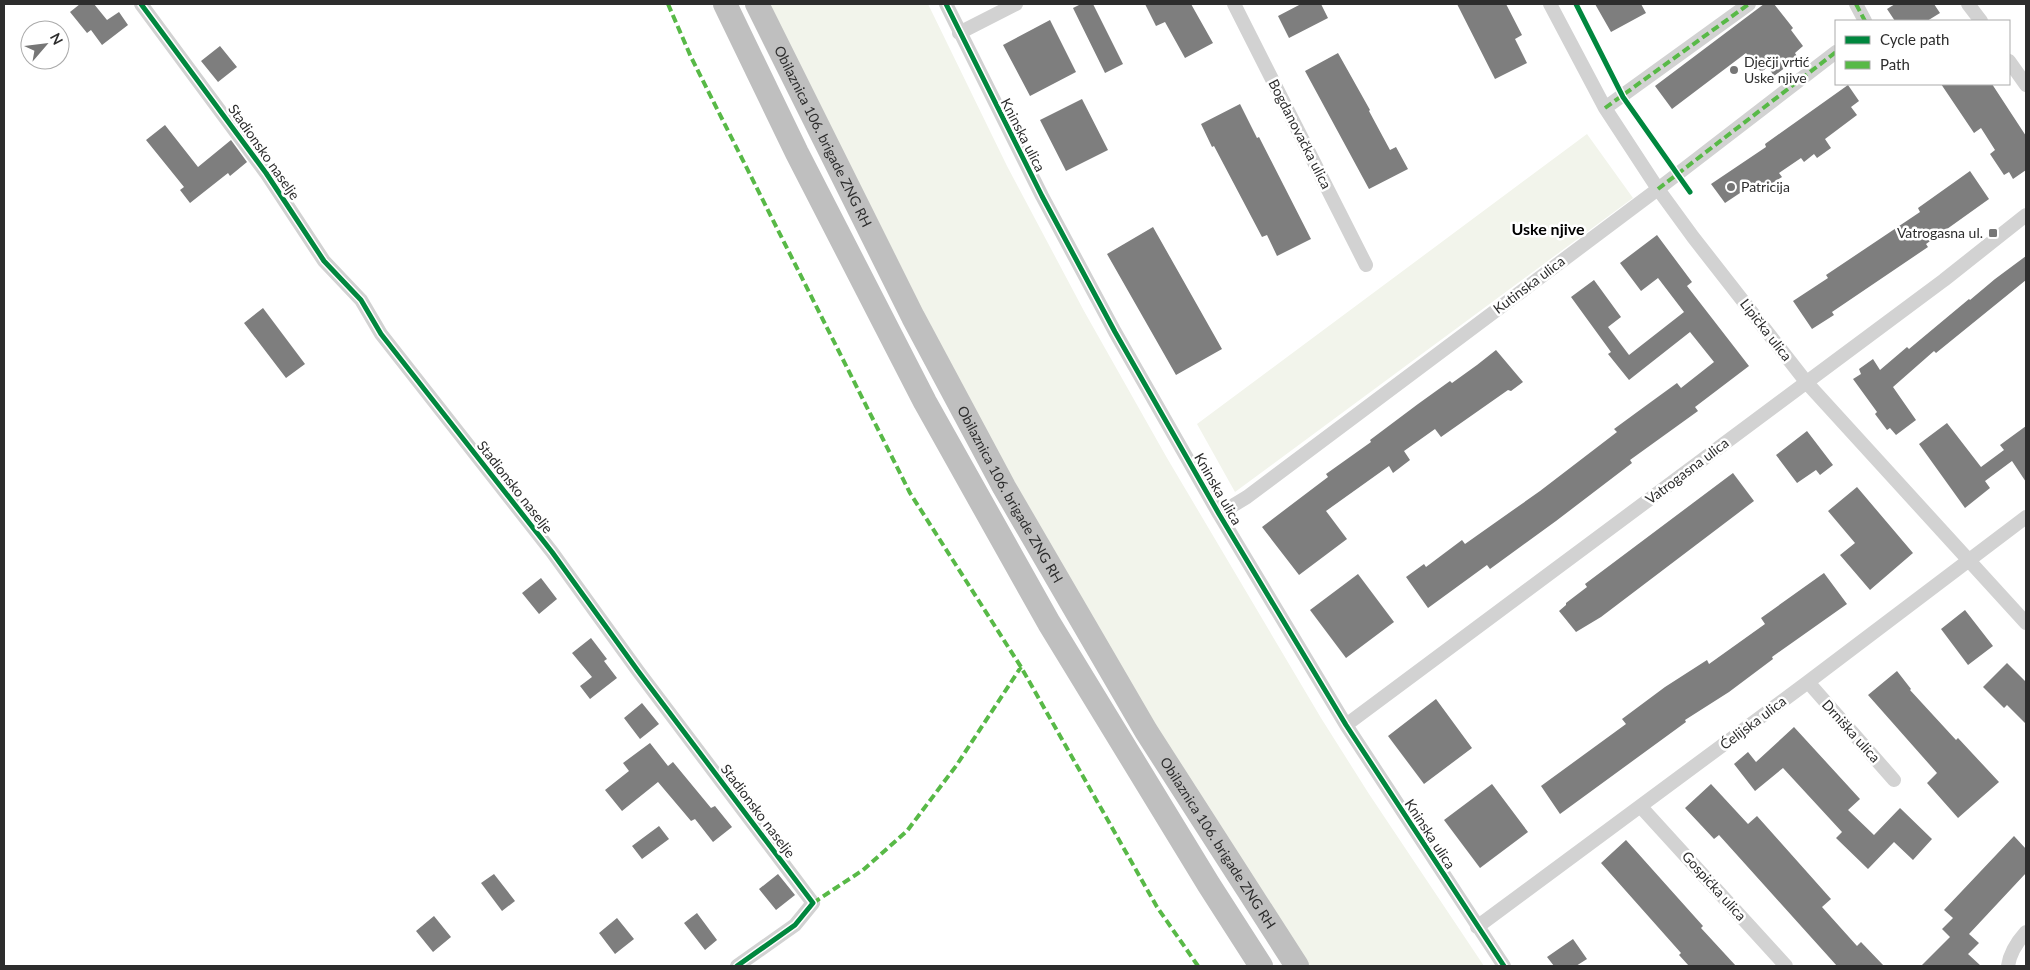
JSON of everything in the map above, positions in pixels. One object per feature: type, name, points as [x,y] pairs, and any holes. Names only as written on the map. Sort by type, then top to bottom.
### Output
[{"type":"highway","name":"Obilaznica 106. brigade ZNG RH","points":[[725,4],[801,161],[925,402],[1049,623],[1209,885],[1261,966]]},
{"type":"highway","name":"Obilaznica 106. brigade ZNG RH","points":[[757,4],[913,316],[1004,487],[1146,731],[1297,966]]},
{"type":"street","name":"Stadionsko naselje","points":[[141,4],[266,173],[324,260],[361,300],[381,334],[552,552],[638,671],[813,903],[795,925],[737,966]]},
{"type":"street","name":"Kninska ulica","points":[[946,4],[1042,196],[1115,332],[1220,514],[1346,725],[1504,966]]},
{"type":"street","points":[[959,33],[1016,4]]},
{"type":"street","name":"Bogdanovačka ulica","points":[[1234,4],[1366,265]]},
{"type":"street","name":"Lipička ulica","points":[[1550,4],[1605,108],[1658,189],[1806,382],[2026,623]]},
{"type":"street","points":[[1605,108],[1750,4]]},
{"type":"street","points":[[1856,4],[1864,20]]},
{"type":"street","points":[[1968,4],[1980,20]]},
{"type":"street","name":"Kutinska ulica","points":[[1220,514],[1247,497],[1658,189],[1835,53]]},
{"type":"street","points":[[2010,62],[2026,86]]},
{"type":"street","name":"Vatrogasna ulica","points":[[1346,725],[1944,280],[2026,215]]},
{"type":"street","name":"Ćelijska ulica","points":[[1477,927],[1808,682],[2026,517]]},
{"type":"street","name":"Drniška ulica","points":[[1808,682],[1894,780]]},
{"type":"street","name":"Gospićka ulica","points":[[1641,806],[1786,966]]},
{"type":"street","points":[[2008,966],[2009,958],[2017,942],[2026,932]]},
{"type":"shaded area","points":[[767,4],[928,4],[1007,166],[1084,311],[1167,458],[1321,718],[1369,794],[1484,966],[1308,966],[1162,738],[970,406]]},
{"type":"shaded area","points":[[1587,134],[1633,198],[1235,492],[1197,424]]},
{"type":"building","points":[[80,4],[94,4],[107,20],[119,12],[128,25],[102,45],[91,30],[87,33],[70,12]]},
{"type":"building","points":[[1081,4],[1093,4],[1123,64],[1105,73],[1073,8]]},
{"type":"building","points":[[1145,4],[1191,4],[1213,43],[1185,58],[1165,22],[1156,26]]},
{"type":"building","points":[[1301,4],[1321,4],[1328,18],[1289,38],[1278,16]]},
{"type":"building","points":[[1457,4],[1506,4],[1522,35],[1515,39],[1527,63],[1495,79]]},
{"type":"building","points":[[1595,4],[1641,4],[1646,13],[1611,32]]},
{"type":"building","points":[[1764,4],[1774,4],[1793,28],[1791,30],[1803,46],[1795,53],[1798,58],[1774,76],[1768,67],[1761,72],[1746,53],[1672,109],[1655,86]]},
{"type":"building","points":[[1895,4],[1934,4],[1940,13],[1929,20],[1894,20],[1887,9]]},
{"type":"building","points":[[1050,20],[1076,72],[1030,96],[1003,45]]},
{"type":"building","points":[[220,46],[237,67],[218,82],[201,61]]},
{"type":"building","points":[[1338,53],[1390,150],[1396,147],[1408,169],[1369,189],[1305,71]]},
{"type":"building","points":[[1848,85],[1859,101],[1851,107],[1857,115],[1825,139],[1831,148],[1817,158],[1814,154],[1804,162],[1801,158],[1779,173],[1782,177],[1760,191],[1755,183],[1725,203],[1711,184],[1766,147],[1765,144]]},
{"type":"building","points":[[1942,85],[1993,85],[2026,136],[2026,170],[2013,179],[2009,172],[2004,175],[1990,154],[1995,150],[1981,128],[1974,133]]},
{"type":"building","points":[[1082,99],[1108,150],[1066,171],[1040,120]]},
{"type":"building","points":[[1240,104],[1311,239],[1277,256],[1267,235],[1262,237],[1201,124]]},
{"type":"building","points":[[165,125],[198,167],[231,140],[247,162],[230,176],[228,173],[190,203],[180,190],[184,187],[146,140]]},
{"type":"building","points":[[1970,171],[1989,199],[1926,244],[1928,247],[1832,312],[1834,315],[1812,329],[1793,301],[1828,278],[1826,275],[1920,212],[1918,208]]},
{"type":"building","points":[[1153,227],[1222,349],[1176,375],[1107,254]]},
{"type":"building","points":[[1657,235],[1692,282],[1687,286],[1749,366],[1695,407],[1698,411],[1630,460],[1632,463],[1556,521],[1490,569],[1487,565],[1428,608],[1406,577],[1424,564],[1426,567],[1462,540],[1465,544],[1540,491],[1617,432],[1614,429],[1644,407],[1677,383],[1681,388],[1714,362],[1690,332],[1629,380],[1608,354],[1611,352],[1571,297],[1594,280],[1621,317],[1608,327],[1629,355],[1684,312],[1658,278],[1641,291],[1620,263]]},
{"type":"building","points":[[2026,256],[2026,280],[1936,353],[1934,351],[1893,387],[1916,420],[1896,435],[1890,428],[1887,430],[1875,414],[1877,412],[1853,379],[1861,374],[1859,369],[1873,359],[1880,370],[1907,347],[1909,349],[1969,299]]},
{"type":"building","points":[[263,308],[305,364],[286,378],[244,323]]},
{"type":"building","points":[[1496,350],[1523,382],[1511,391],[1508,390],[1441,437],[1435,429],[1404,451],[1410,460],[1393,473],[1389,466],[1326,511],[1347,539],[1299,575],[1262,527],[1328,477],[1326,474],[1371,442],[1370,440],[1450,381],[1452,383]]},
{"type":"building","points":[[1947,423],[1981,467],[2004,450],[2000,445],[2026,426],[2026,482],[2012,461],[1985,481],[1990,488],[1965,508],[1919,444]]},
{"type":"building","points":[[1807,431],[1833,465],[1820,475],[1816,470],[1797,483],[1776,455]]},
{"type":"building","points":[[1733,473],[1754,501],[1601,617],[1576,632],[1559,611],[1566,603],[1587,587],[1585,584]]},
{"type":"building","points":[[1857,487],[1913,553],[1870,590],[1840,555],[1855,543],[1828,511]]},
{"type":"building","points":[[1824,573],[1847,604],[1772,657],[1773,659],[1729,692],[1685,720],[1686,722],[1560,814],[1541,786],[1626,724],[1622,719],[1665,687],[1707,660],[1709,664],[1765,624],[1761,618]]},
{"type":"building","points":[[1358,574],[1394,622],[1346,658],[1310,610]]},
{"type":"building","points":[[541,578],[557,599],[539,614],[522,593]]},
{"type":"building","points":[[1965,610],[1993,646],[1968,665],[1941,629]]},
{"type":"building","points":[[591,638],[607,659],[604,661],[617,678],[590,699],[580,686],[592,677],[572,653]]},
{"type":"building","points":[[2007,663],[2026,682],[2026,724],[2007,705],[2004,708],[1983,687]]},
{"type":"building","points":[[1897,671],[1910,690],[1956,740],[1958,738],[1999,782],[1958,818],[1927,783],[1937,773],[1868,695]]},
{"type":"building","points":[[1436,699],[1472,748],[1424,784],[1388,736]]},
{"type":"building","points":[[642,703],[659,724],[640,739],[624,718]]},
{"type":"building","points":[[1794,727],[1860,799],[1848,810],[1874,835],[1900,808],[1932,839],[1913,860],[1894,842],[1868,869],[1836,838],[1842,832],[1783,768],[1755,791],[1734,764],[1748,752],[1756,762]]},
{"type":"building","points":[[650,743],[668,766],[673,762],[711,808],[715,806],[732,827],[713,842],[695,819],[691,821],[658,782],[622,811],[605,790],[629,771],[623,763]]},
{"type":"building","points":[[1492,784],[1528,832],[1480,868],[1444,820]]},
{"type":"building","points":[[1711,784],[1748,824],[1757,816],[1831,899],[1822,907],[1857,946],[1861,942],[1884,966],[1837,966],[1719,835],[1714,839],[1685,808]]},
{"type":"building","points":[[659,826],[669,839],[642,859],[632,846]]},
{"type":"building","points":[[2014,836],[2026,849],[2026,873],[1969,934],[1979,943],[1968,954],[1981,966],[1921,966],[1950,937],[1942,929],[1953,918],[1944,910]]},
{"type":"building","points":[[1626,840],[1736,966],[1689,966],[1679,955],[1681,953],[1601,863]]},
{"type":"building","points":[[494,874],[515,901],[502,911],[481,883]]},
{"type":"building","points":[[778,874],[795,895],[776,910],[759,889]]},
{"type":"building","points":[[697,913],[717,940],[705,950],[684,923]]},
{"type":"building","points":[[434,916],[451,937],[433,952],[416,931]]},
{"type":"building","points":[[617,918],[634,939],[615,954],[599,933]]},
{"type":"building","points":[[1573,939],[1587,959],[1576,966],[1554,966],[1547,957]]},
{"type":"marked path","points":[[668,4],[691,57],[910,493],[1021,667],[1157,907],[1198,966]]},
{"type":"marked path","points":[[1605,108],[1749,4]]},
{"type":"marked path","points":[[1856,4],[1864,20]]},
{"type":"marked path","points":[[1658,189],[1835,53]]},
{"type":"marked path","points":[[813,903],[863,870],[907,831],[956,766],[1021,667]]},
{"type":"cycle path","points":[[141,4],[266,173],[324,261],[361,300],[381,334],[552,552],[638,671],[813,903],[795,925],[737,966]]},
{"type":"cycle path","points":[[946,4],[1042,196],[1115,332],[1219,514],[1346,725],[1504,966]]},
{"type":"cycle path","points":[[1576,4],[1623,97],[1690,192]]},
{"type":"place","name":"Dječji vrtić Uske njive","points":[[1734,70]]},
{"type":"place","name":"Patricija","points":[[1731,187]]},
{"type":"place","name":"Vatrogasna ul.","points":[[1993,233]]},
{"type":"district","name":"Uske njive","points":[[1548,229]]}]
